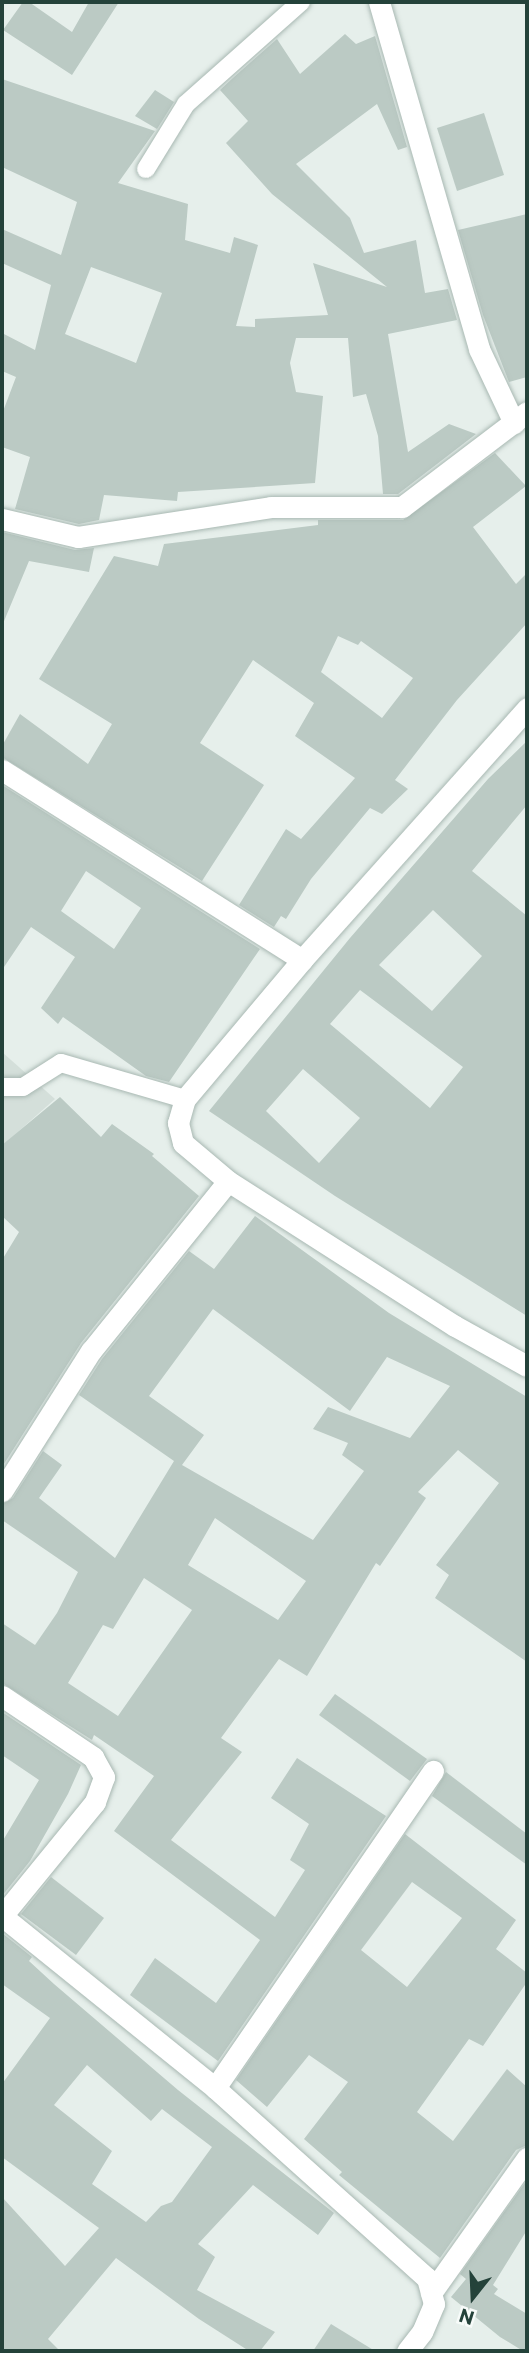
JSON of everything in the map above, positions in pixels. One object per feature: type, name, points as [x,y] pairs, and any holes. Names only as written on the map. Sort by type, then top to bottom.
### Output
[{"type":"street","points":[[2,519],[78,537],[271,507],[402,507],[521,417],[479,349],[379,2]]},
{"type":"street","points":[[527,708],[302,960],[185,1099],[178,1123],[183,1143],[228,1181],[455,1326],[527,1366]]},
{"type":"street","points":[[2,770],[302,960]]},
{"type":"street","points":[[2,1491],[91,1351],[228,1181]]},
{"type":"street","points":[[2,1696],[93,1757],[104,1777],[95,1802],[2,1916],[215,2088],[427,2278],[434,2304],[422,2332],[407,2351]]},
{"type":"street","points":[[215,2088],[433,1771]]},
{"type":"street","points":[[431,2293],[527,2158]]},
{"type":"lane","points":[[146,169],[186,104],[301,2]]},
{"type":"lane","points":[[2,1087],[23,1087],[61,1063],[185,1099]]},
{"type":"shaded area","points":[[2,1052],[55,1099],[2,1146]]},
{"type":"building","points":[[23,2],[29,2],[72,32],[89,2],[119,2],[72,75],[3,30]]},
{"type":"building","points":[[345,34],[356,44],[375,36],[407,147],[398,150],[377,104],[296,164],[350,218],[364,253],[416,240],[425,293],[448,289],[457,320],[388,334],[408,452],[449,424],[476,434],[398,494],[383,494],[378,436],[366,394],[353,397],[348,338],[296,338],[290,363],[296,392],[323,396],[315,483],[178,492],[177,501],[104,495],[99,520],[79,524],[15,509],[30,457],[2,447],[2,414],[16,377],[2,371],[2,333],[35,350],[51,285],[2,263],[2,229],[61,255],[77,202],[2,167],[2,79],[155,131],[118,183],[188,204],[185,240],[230,253],[234,237],[258,245],[236,326],[255,327],[255,319],[328,315],[313,263],[387,287],[272,194],[226,143],[248,121],[220,90],[277,39],[300,74]],"holes":[[[91,267],[162,293],[136,363],[65,334]]]},
{"type":"building","points":[[155,90],[174,102],[157,129],[135,116]]},
{"type":"building","points":[[484,113],[504,175],[457,191],[437,128]]},
{"type":"building","points":[[527,214],[527,377],[509,382],[483,315],[458,230]]},
{"type":"building","points":[[495,453],[526,486],[473,527],[516,584],[527,573],[527,623],[457,700],[395,780],[408,789],[382,814],[370,808],[311,879],[286,919],[281,916],[274,927],[239,905],[286,829],[301,839],[355,778],[295,736],[314,703],[253,660],[200,743],[264,785],[202,881],[2,757],[2,746],[20,714],[88,764],[112,724],[39,679],[114,556],[158,566],[164,544],[318,525],[318,520],[403,520]],"holes":[[[338,636],[358,645],[361,641],[413,678],[382,718],[321,672]]]},
{"type":"building","points":[[2,532],[75,550],[94,548],[89,572],[29,561],[2,626]]},
{"type":"building","points":[[527,741],[527,805],[472,871],[527,916],[527,1316],[335,1196],[209,1111],[350,938],[488,779]],"holes":[[[433,910],[482,956],[432,1011],[379,965]],[[360,990],[463,1067],[430,1108],[330,1024]],[[303,1069],[360,1118],[319,1163],[266,1111]]]},
{"type":"building","points":[[2,785],[260,949],[169,1082],[146,1076],[63,1017],[58,1024],[41,1008],[75,957],[31,927],[2,970]],"holes":[[[86,871],[141,908],[114,949],[61,911]]]},
{"type":"building","points":[[60,1097],[101,1137],[112,1124],[154,1154],[152,1156],[199,1196],[81,1343],[2,1467],[2,1260],[19,1232],[2,1216],[2,1145]]},
{"type":"building","points":[[255,1216],[389,1313],[527,1397],[527,1662],[435,1598],[449,1575],[436,1565],[499,1483],[458,1450],[418,1492],[426,1498],[380,1566],[376,1563],[307,1676],[279,1659],[221,1738],[242,1752],[171,1840],[275,1917],[305,1870],[290,1860],[309,1824],[271,1798],[297,1758],[386,1816],[218,2061],[130,1995],[155,1958],[216,2003],[260,1940],[114,1831],[154,1776],[94,1735],[92,1740],[2,1683],[2,1623],[35,1645],[57,1613],[78,1572],[2,1520],[2,1504],[13,1498],[43,1451],[62,1465],[39,1498],[115,1558],[174,1461],[79,1395],[102,1359],[189,1251],[214,1269]],"holes":[[[213,1309],[350,1411],[387,1357],[450,1386],[410,1438],[328,1407],[313,1429],[348,1443],[342,1455],[364,1471],[313,1540],[182,1465],[204,1435],[149,1396]],[[215,1518],[306,1581],[278,1620],[188,1565]],[[144,1578],[192,1610],[118,1716],[68,1683],[103,1625],[113,1629]]]},
{"type":"building","points":[[335,1694],[427,1759],[410,1781],[319,1715]]},
{"type":"building","points":[[2,1712],[81,1765],[68,1794],[30,1861],[2,1896],[2,1842],[39,1780],[2,1755]]},
{"type":"building","points":[[446,1772],[527,1834],[527,1865],[432,1796]]},
{"type":"building","points":[[405,1834],[516,1920],[496,1949],[527,1973],[527,1982],[483,2046],[469,2039],[417,2112],[453,2141],[507,2069],[527,2087],[527,2145],[516,2150],[440,2258],[339,2175],[342,2172],[304,2139],[348,2082],[309,2055],[267,2107],[236,2080]],"holes":[[[412,1882],[462,1918],[407,1987],[361,1950]]]},
{"type":"building","points":[[51,1877],[104,1918],[76,1955],[21,1914]]},
{"type":"building","points":[[2,1933],[32,1957],[29,1961],[54,1984],[178,2090],[334,2213],[318,2235],[253,2185],[198,2244],[215,2257],[197,2290],[275,2332],[260,2351],[249,2351],[199,2319],[116,2258],[48,2339],[60,2351],[2,2351],[2,2197],[65,2266],[99,2228],[2,2157],[2,2084],[50,2018],[2,1984]],"holes":[[[87,2065],[151,2121],[162,2109],[212,2147],[172,2202],[161,2206],[146,2222],[92,2184],[112,2151],[54,2105]]]},
{"type":"building","points":[[527,2180],[527,2230],[493,2285],[498,2289],[494,2294],[527,2314],[527,2351],[523,2351],[500,2337],[451,2297],[466,2279],[460,2274]]},
{"type":"building","points":[[331,2324],[375,2351],[313,2351]]}]
